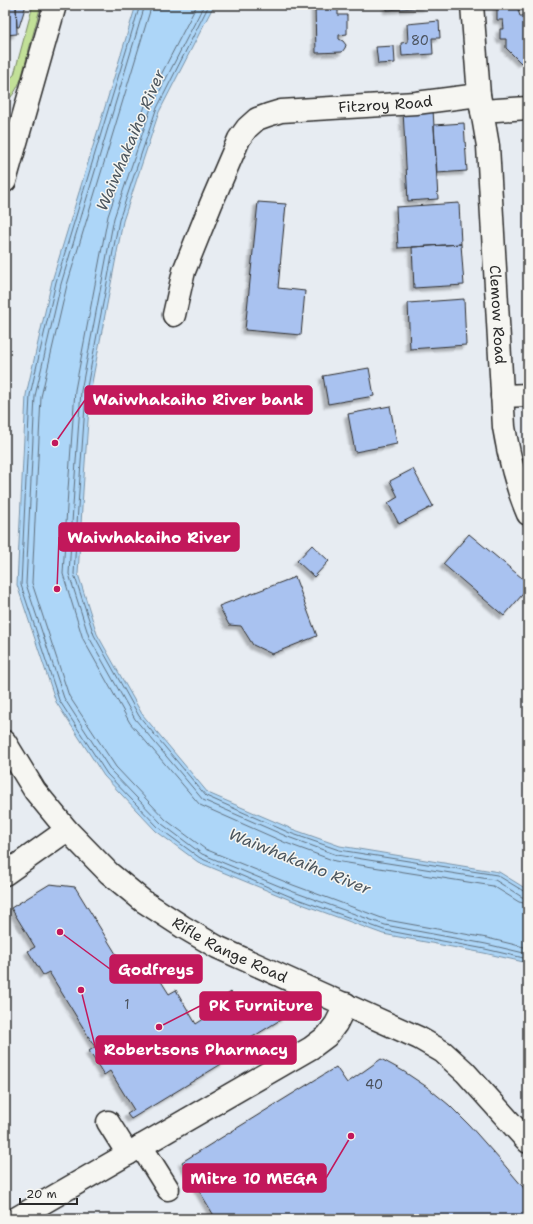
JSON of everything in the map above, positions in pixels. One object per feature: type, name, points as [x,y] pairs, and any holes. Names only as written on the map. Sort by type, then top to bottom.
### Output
[{"type":"street","points":[[5,181],[10,141],[55,5]]},
{"type":"street","name":"Clemow Road","points":[[472,5],[481,103],[488,146],[504,427],[509,457],[528,514]]},
{"type":"street","name":"Fitzroy Road","points":[[174,315],[184,272],[211,204],[239,139],[247,128],[257,119],[281,111],[416,103],[481,103],[528,108]]},
{"type":"street","points":[[502,396],[528,395]]},
{"type":"street","name":"Rifle Range Road","points":[[5,742],[35,792],[67,830],[109,873],[143,901],[183,927],[217,946],[419,1038],[443,1052],[465,1072],[528,1142]]},
{"type":"street","points":[[5,874],[67,830]]},
{"type":"street","points":[[15,1219],[311,1048],[327,1036],[336,1024],[346,1004]]},
{"type":"street","points":[[108,1122],[135,1150],[168,1189]]},
{"type":"green space","points":[[33,5],[41,5],[21,79],[10,98],[5,103],[5,81],[14,75]]},
{"type":"water","points":[[136,5],[214,5],[159,112],[123,221],[90,393],[78,574],[97,634],[142,714],[208,793],[292,829],[340,846],[499,872],[528,890],[528,963],[383,934],[288,899],[198,862],[156,831],[104,776],[56,702],[17,585],[26,395],[52,281]]},
{"type":"building","points":[[5,5],[16,5],[17,34],[5,35]]},
{"type":"building","points":[[16,5],[26,5],[19,27],[17,27]]},
{"type":"building","points":[[315,5],[338,5],[338,15],[347,15],[347,34],[339,35],[339,39],[346,45],[342,52],[316,53]]},
{"type":"building","points":[[387,5],[427,5],[427,7],[387,10]]},
{"type":"building","points":[[497,5],[523,5],[523,10],[518,10],[520,16],[527,16],[528,57],[521,63],[506,48],[506,39],[500,39],[500,29],[504,29],[503,20],[497,20]]},
{"type":"building","points":[[439,21],[440,38],[432,38],[433,54],[402,56],[401,43],[408,42],[407,24]]},
{"type":"building","points":[[394,46],[395,63],[378,64],[376,47]]},
{"type":"building","points":[[433,109],[438,199],[408,201],[403,111]]},
{"type":"building","points":[[464,123],[467,171],[437,173],[434,125]]},
{"type":"building","points":[[258,202],[286,204],[278,288],[305,291],[301,335],[245,330]]},
{"type":"building","points":[[459,203],[461,244],[398,248],[396,207]]},
{"type":"building","points":[[461,244],[464,285],[414,288],[412,247]]},
{"type":"building","points":[[464,299],[466,345],[410,349],[408,303]]},
{"type":"building","points":[[369,368],[374,396],[328,404],[323,376]]},
{"type":"building","points":[[390,406],[397,444],[355,452],[348,414]]},
{"type":"building","points":[[413,469],[433,506],[399,524],[388,503],[398,497],[390,481]]},
{"type":"building","points":[[469,534],[528,583],[528,588],[504,616],[443,564]]},
{"type":"building","points":[[312,545],[329,561],[314,577],[297,561]]},
{"type":"building","points":[[295,577],[317,636],[272,654],[253,645],[241,626],[229,625],[219,606]]},
{"type":"building","points":[[50,884],[75,887],[132,980],[152,967],[169,994],[176,990],[196,1024],[222,1007],[218,1001],[231,992],[236,1000],[244,995],[285,1017],[238,1046],[241,1052],[131,1119],[127,1114],[134,1110],[110,1071],[104,1075],[89,1051],[95,1047],[49,972],[43,975],[28,951],[35,947],[11,908]]},
{"type":"building","points":[[381,1059],[427,1087],[449,1105],[469,1125],[528,1193],[528,1219],[216,1219],[182,1162],[336,1067],[347,1083]]},
{"type":"place","name":"Waiwhakaiho River bank","points":[[55,443]]},
{"type":"place","name":"Waiwhakaiho River","points":[[57,589]]},
{"type":"place","name":"Godfreys","points":[[60,932]]},
{"type":"place","name":"Robertsons Pharmacy","points":[[81,990]]},
{"type":"place","name":"PK Furniture","points":[[159,1027]]},
{"type":"place","name":"Mitre 10 MEGA","points":[[351,1136]]}]
